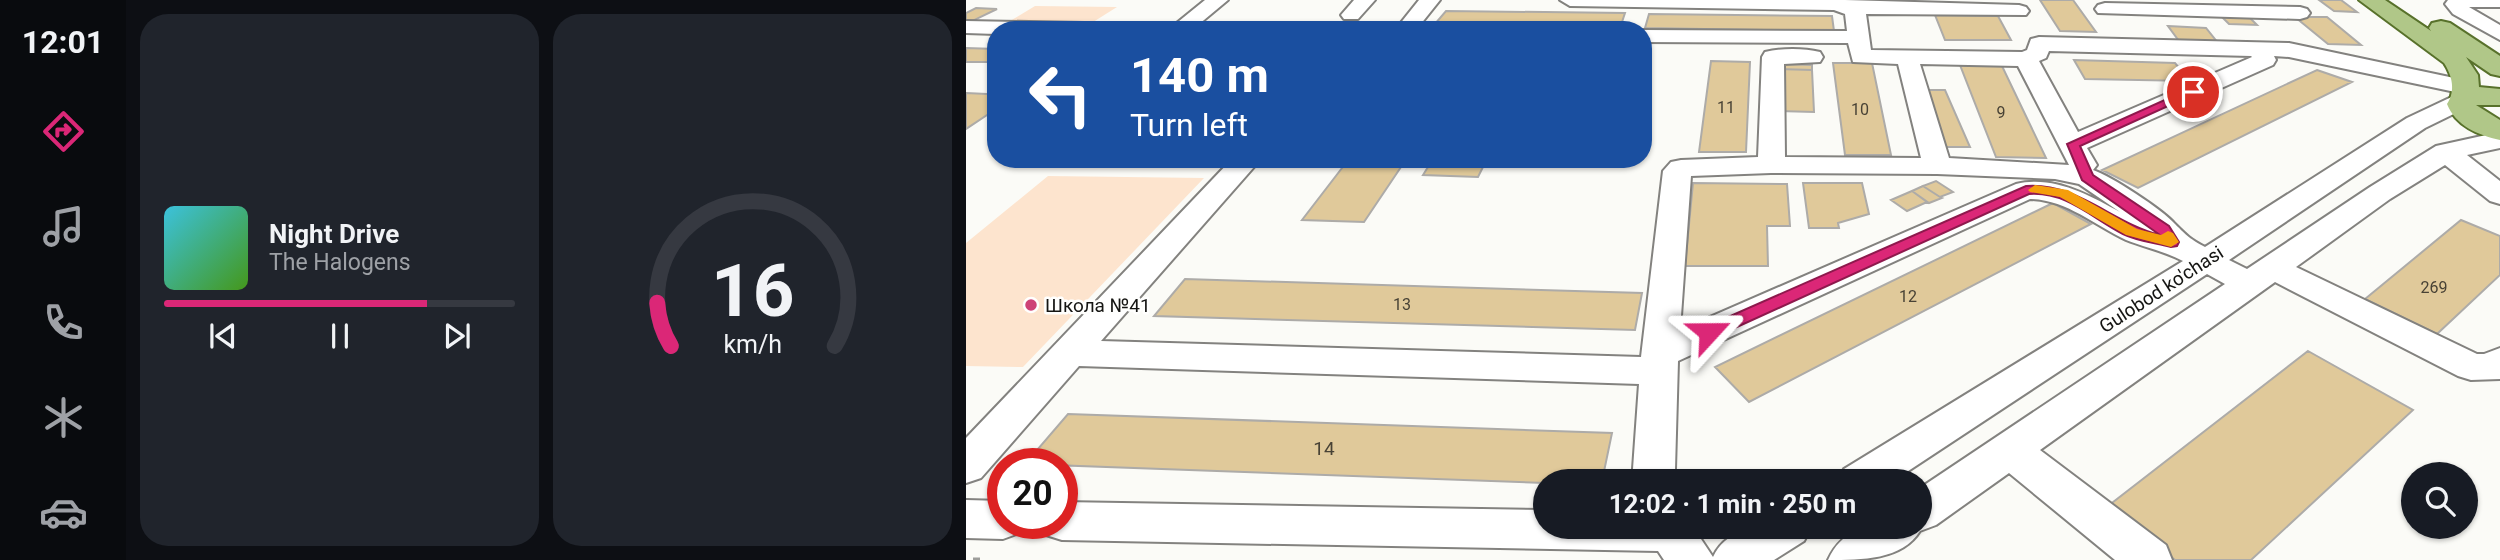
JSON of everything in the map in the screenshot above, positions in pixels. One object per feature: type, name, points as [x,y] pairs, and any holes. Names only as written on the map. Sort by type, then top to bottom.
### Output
[{"type":"main road","points":[[2370,0],[2448,51],[2465,75],[2465,93],[2461,104],[2463,110],[2496,140]]},
{"type":"main road","points":[[2400,0],[2500,68]]},
{"type":"main road","points":[[2465,93],[2500,97]]},
{"type":"street","points":[[1190,21],[1218,0]]},
{"type":"street","points":[[1412,21],[1430,0]]},
{"type":"street","points":[[1570,0],[1820,2],[1849,8],[2016,5],[2032,51],[2087,177]]},
{"type":"street","points":[[1635,21],[1643,1]]},
{"type":"street","points":[[2500,1],[2455,4],[2460,10],[2500,34]]},
{"type":"street","points":[[2102,4],[2206,11],[2300,13]]},
{"type":"street","points":[[2102,4],[2133,46]]},
{"type":"street","points":[[1849,8],[1855,11],[1859,47]]},
{"type":"street","points":[[2073,144],[2265,60],[2247,49],[2206,11]]},
{"type":"street","points":[[966,27],[987,27]]},
{"type":"street","points":[[1652,36],[1859,47],[1907,57],[2133,46],[2247,49],[2323,55],[2465,93]]},
{"type":"street","points":[[1771,165],[1773,57],[1859,47]]},
{"type":"street","points":[[1907,57],[1937,166]]},
{"type":"street","name":"Gulobod ko'chasi","points":[[1878,469],[2465,93]]},
{"type":"street","points":[[1932,504],[2380,193],[2446,152],[2496,140]]},
{"type":"street","points":[[2446,152],[2500,195]]},
{"type":"street","points":[[1656,469],[1660,363],[1676,171],[1691,166],[1937,166],[2023,168],[2087,177],[2164,230],[2171,242]]},
{"type":"street","points":[[966,466],[1239,168]]},
{"type":"street","points":[[1070,353],[1660,363],[2026,190],[2044,189],[2063,193],[2131,232],[2171,242],[2207,260],[2261,276],[2471,367],[2493,368],[2500,361]]},
{"type":"street","points":[[2010,450],[2149,560]]},
{"type":"street","points":[[966,519],[987,520]]},
{"type":"street","points":[[1078,521],[1675,540]]},
{"type":"street","points":[[1735,560],[1769,539]]},
{"type":"street","points":[[1851,560],[1882,539]]},
{"type":"path","points":[[973,560],[984,560]]},
{"type":"shaded area","points":[[1035,6],[1117,7],[1095,21],[1010,21]]},
{"type":"shaded area","name":"Школа №41","points":[[1048,176],[1204,178],[1023,367],[966,366],[966,243]]},
{"type":"building","points":[[2040,0],[2073,0],[2096,32],[2060,31]]},
{"type":"building","points":[[2319,0],[2341,0],[2357,12],[2334,11]]},
{"type":"building","points":[[976,8],[997,9],[966,24],[966,13]]},
{"type":"building","points":[[1446,11],[1625,13],[1622,21],[1437,21]]},
{"type":"building","points":[[1649,14],[1832,16],[1834,31],[1652,28],[1652,21],[1647,21]]},
{"type":"building","points":[[1935,15],[1998,16],[2011,40],[1945,40]]},
{"type":"building","points":[[2221,16],[2249,17],[2257,25],[2229,24]]},
{"type":"building","points":[[2295,17],[2327,17],[2361,45],[2328,44]]},
{"type":"building","points":[[2168,26],[2206,28],[2218,43],[2179,41]]},
{"type":"building","points":[[966,48],[987,49],[987,62],[966,62]]},
{"type":"building","points":[[2074,60],[2175,63],[2190,81],[2085,79]]},
{"type":"building","points":[[1711,61],[1750,62],[1746,152],[1699,152]]},
{"type":"building","points":[[1833,63],[1872,63],[1891,155],[1845,155]]},
{"type":"building","points":[[1778,64],[1812,65],[1812,70],[1778,69]]},
{"type":"building","points":[[1960,65],[2002,66],[2046,158],[1996,157]]},
{"type":"building","points":[[1778,69],[1812,70],[1814,112],[1776,111]]},
{"type":"building","points":[[2317,70],[2352,82],[2138,188],[2102,170]]},
{"type":"building","points":[[1918,90],[1945,90],[1970,147],[1939,147]]},
{"type":"building","points":[[966,93],[987,94],[987,115],[966,129]]},
{"type":"building","points":[[1342,168],[1400,168],[1364,222],[1302,220]]},
{"type":"building","points":[[1427,168],[1482,168],[1478,177],[1423,175]]},
{"type":"building","points":[[1936,181],[1953,192],[1940,197],[1923,186]]},
{"type":"building","points":[[1693,183],[1787,184],[1790,226],[1767,226],[1768,266],[1685,266]]},
{"type":"building","points":[[1803,183],[1862,183],[1869,214],[1838,223],[1839,228],[1809,228]]},
{"type":"building","points":[[1923,186],[1942,198],[1929,203],[1912,191]]},
{"type":"building","points":[[1912,191],[1927,202],[1907,211],[1891,200]]},
{"type":"building","points":[[2053,203],[2091,224],[1749,402],[1715,367]]},
{"type":"building","points":[[2461,220],[2500,236],[2500,275],[2437,334],[2365,299]]},
{"type":"building","points":[[1185,279],[1642,293],[1635,330],[1154,316]]},
{"type":"building","points":[[2308,351],[2413,410],[2251,560],[2175,560],[2108,506]]},
{"type":"building","points":[[1068,414],[1612,433],[1604,469],[1533,469],[1533,483],[1078,466],[1078,448],[1039,448]]},
{"type":"slow traffic","points":[[2035,190],[2063,193],[2131,232],[2171,242],[2168,236]]},
{"type":"place","name":"Школа №41","points":[[1031,305]]},
{"type":"route","points":[[1709,332],[2026,190],[2044,189],[2063,193],[2131,232],[2171,242],[2164,230],[2087,177],[2082,159],[2073,144],[2193,92]]}]
